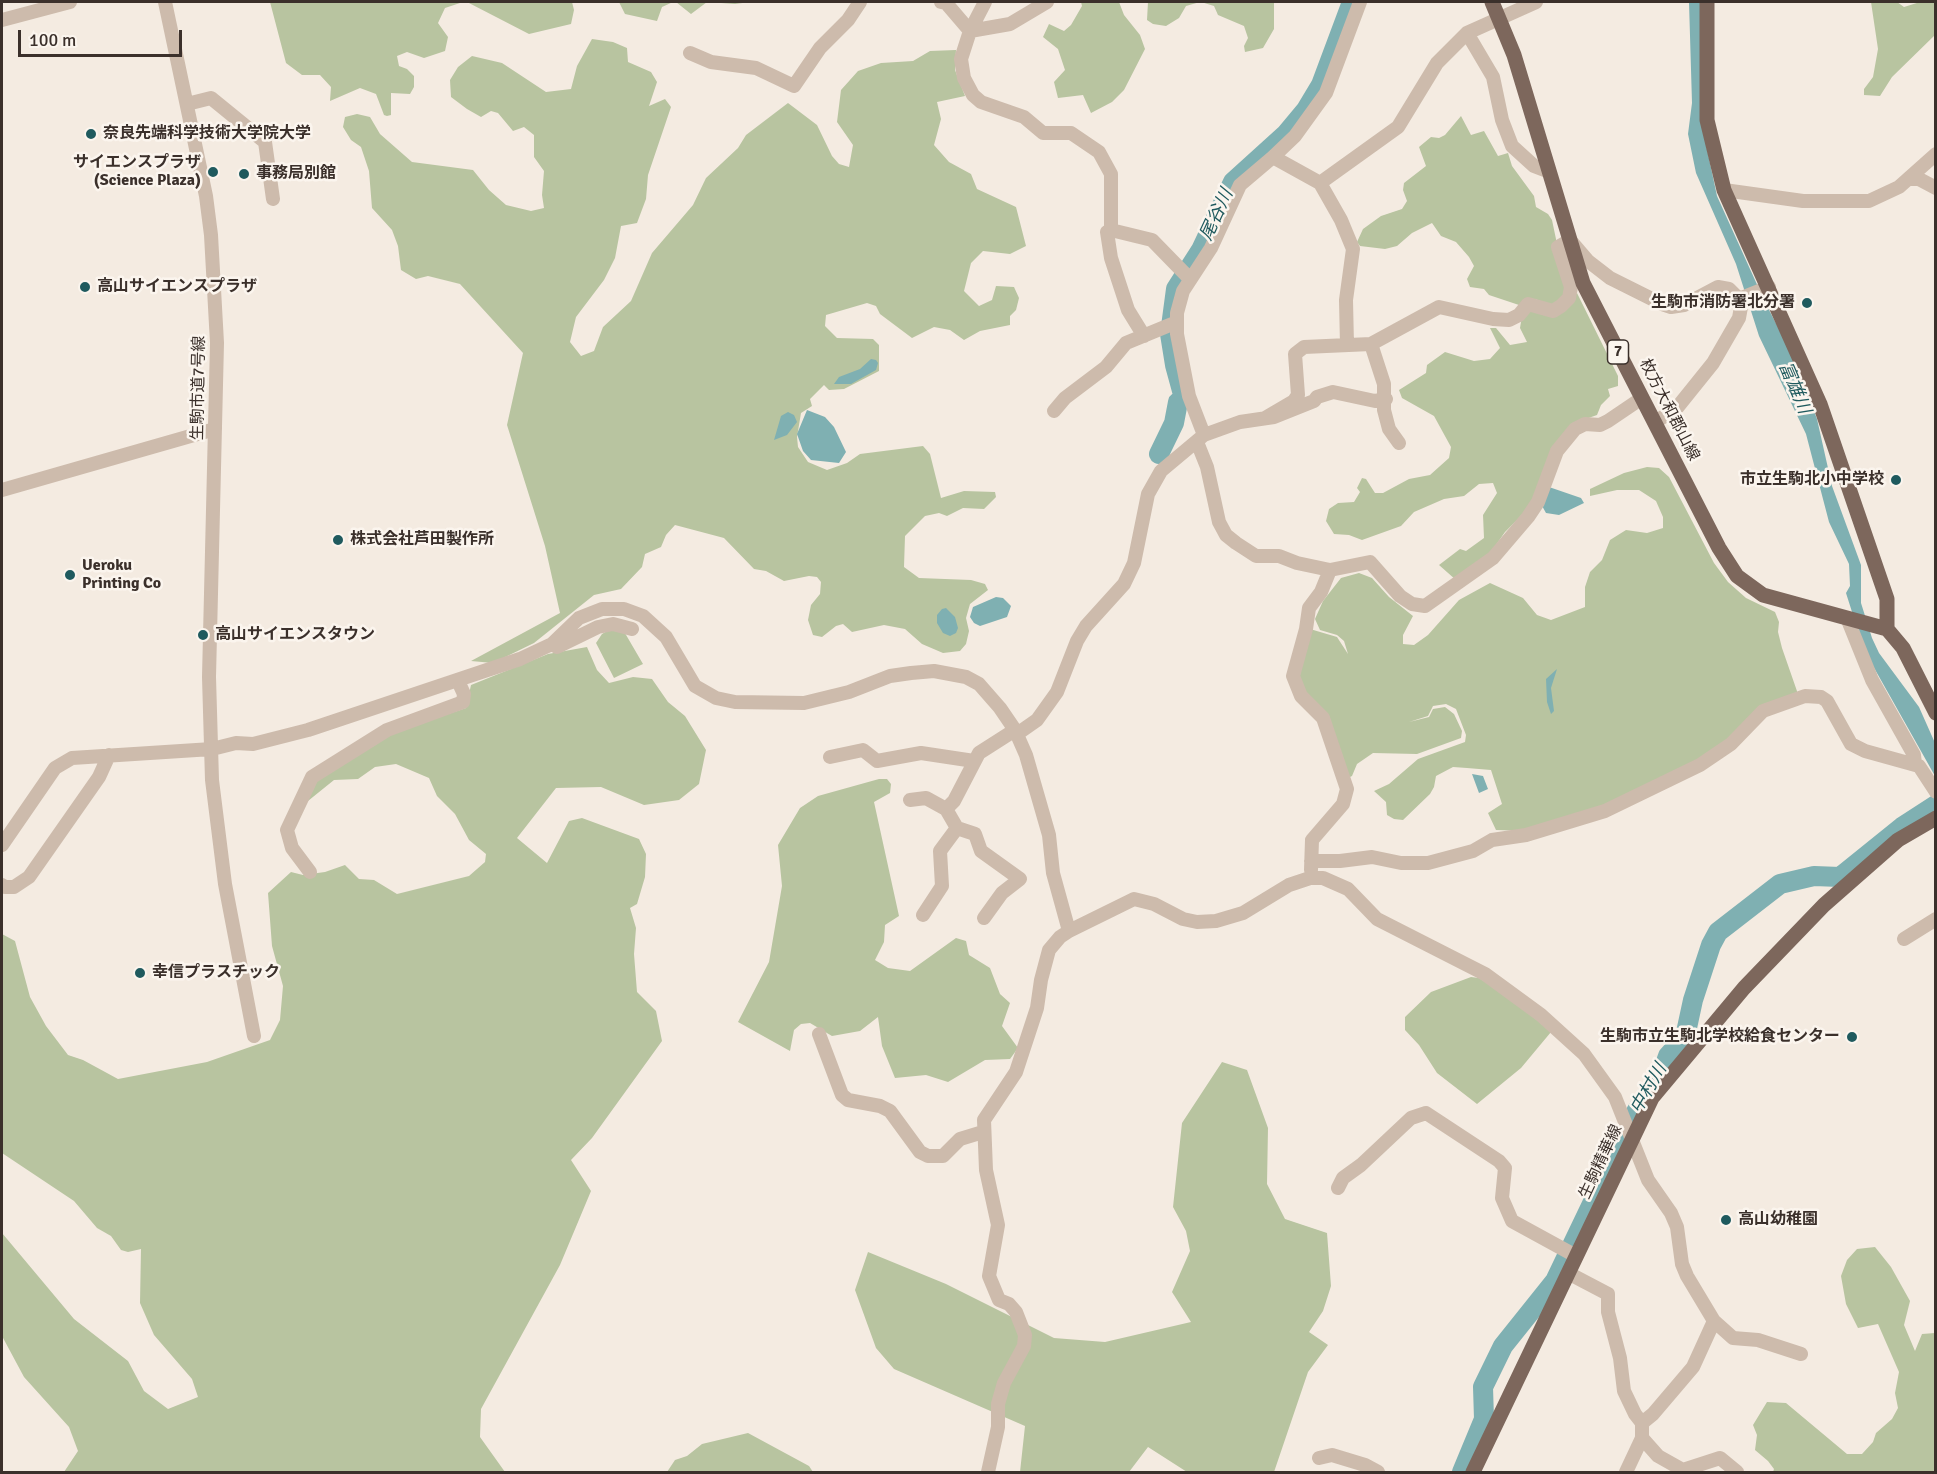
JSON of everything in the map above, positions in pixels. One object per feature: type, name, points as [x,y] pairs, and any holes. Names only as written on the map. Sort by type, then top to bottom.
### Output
[{"type":"main road","name":"枚方大和郡山線","points":[[1492,2],[1514,55],[1547,171],[1583,283],[1719,548],[1737,576],[1763,595],[1884,627]]},
{"type":"main road","points":[[1707,2],[1707,120],[1725,190],[1765,289],[1820,404],[1861,517],[1887,599],[1884,627],[1903,648],[1934,708]]},
{"type":"main road","name":"生駒精華線","points":[[1473,1473],[1576,1256],[1630,1132],[1652,1098],[1705,1032],[1775,955],[1862,870],[1898,840],[1935,818]]},
{"type":"street","points":[[2,20],[70,2]]},
{"type":"street","name":"生駒市道7号線","points":[[165,2],[188,104],[206,196],[211,235],[217,343],[209,677],[212,780],[225,884],[254,1036]]},
{"type":"street","points":[[690,53],[711,62],[756,68],[794,86],[820,48],[848,20],[860,2]]},
{"type":"street","points":[[940,2],[946,3],[970,31]]},
{"type":"street","points":[[985,2],[970,31],[961,59],[964,78],[973,95],[981,102],[1024,117],[1043,133],[1071,133],[1099,152],[1111,174],[1111,230],[1152,240],[1190,279]]},
{"type":"street","points":[[970,31],[1010,24],[1047,2]]},
{"type":"street","points":[[1360,2],[1326,93],[1311,116],[1273,157],[1240,185],[1210,248],[1183,291],[1177,322],[1189,396],[1218,522],[1226,535],[1256,556],[1279,556],[1297,563],[1330,570],[1370,562],[1400,596],[1418,606],[1430,604],[1493,558],[1528,517],[1538,502],[1557,451],[1575,429],[1585,424],[1600,424],[1608,421],[1642,398]]},
{"type":"street","points":[[1320,183],[1398,127],[1437,63],[1467,33],[1498,17],[1536,2]]},
{"type":"street","points":[[1467,33],[1493,77],[1502,120],[1512,146],[1534,166],[1547,171]]},
{"type":"street","points":[[188,104],[211,98],[265,142],[273,199]]},
{"type":"street","points":[[1725,190],[1803,201],[1869,201],[1884,195],[1910,179],[1935,154]]},
{"type":"street","points":[[1273,157],[1320,183],[1341,220],[1353,249],[1346,300],[1347,345]]},
{"type":"street","points":[[1910,179],[1919,179],[1935,188]]},
{"type":"street","points":[[1107,232],[1111,258],[1128,310],[1144,336]]},
{"type":"street","points":[[1265,418],[1294,401],[1298,394],[1295,354],[1304,347],[1371,344],[1439,308],[1493,319],[1512,319],[1528,304],[1553,310],[1569,298],[1571,287],[1558,247],[1569,240],[1588,261],[1610,278],[1662,304],[1671,307],[1684,305],[1718,287],[1729,289],[1742,298]]},
{"type":"street","points":[[1742,298],[1765,289]]},
{"type":"street","points":[[1656,422],[1676,409],[1713,363],[1739,318],[1742,298]]},
{"type":"street","points":[[1054,411],[1065,398],[1106,367],[1126,343],[1177,322]]},
{"type":"street","points":[[1371,344],[1380,367],[1386,399],[1384,410],[1389,429],[1399,443]]},
{"type":"street","points":[[946,808],[968,777],[974,761],[990,745],[1037,720],[1057,692],[1077,641],[1086,626],[1124,584],[1134,563],[1141,519],[1153,482],[1161,471],[1200,439],[1240,422],[1292,410],[1333,392],[1375,400],[1386,399]]},
{"type":"street","points":[[2,490],[215,429]]},
{"type":"street","points":[[1311,878],[1312,840],[1343,804],[1347,789],[1323,718],[1301,696],[1293,676],[1306,629],[1309,608],[1321,592],[1330,570]]},
{"type":"street","points":[[2,845],[55,768],[72,758],[212,749],[236,743],[254,744],[308,730],[520,659],[552,644],[579,618],[602,609],[624,609],[643,616],[654,625],[666,637],[696,686],[716,698],[735,702],[804,703],[849,692],[890,676],[934,671],[953,673],[979,684],[1016,732],[1026,755],[1045,819],[1053,873],[1068,931]]},
{"type":"street","points":[[1847,618],[1872,680],[1914,755],[1915,763],[1935,792]]},
{"type":"street","points":[[552,644],[557,646],[598,627],[613,624],[632,629]]},
{"type":"street","points":[[310,872],[292,848],[287,830],[312,777],[387,730],[463,702],[464,694],[458,681]]},
{"type":"street","points":[[1311,861],[1372,857],[1401,863],[1428,863],[1473,851],[1492,840],[1526,835],[1605,811],[1700,765],[1731,744],[1763,711],[1801,696],[1821,697],[1827,701],[1851,744],[1865,751],[1915,763]]},
{"type":"street","points":[[830,757],[863,750],[877,761],[921,753],[974,761]]},
{"type":"street","points":[[2,885],[14,886],[29,877],[99,777],[109,755]]},
{"type":"street","points":[[910,800],[926,798],[946,808],[957,828],[975,834],[981,851],[1020,879],[1002,893],[984,918]]},
{"type":"street","points":[[923,915],[942,886],[940,851],[957,828]]},
{"type":"street","points":[[988,1473],[998,1427],[998,1404],[1004,1383],[1024,1346],[1025,1335],[1016,1312],[1009,1304],[999,1300],[989,1276],[998,1225],[986,1170],[983,1132],[987,1112],[1016,1072],[1037,1008],[1049,950],[1068,931],[1134,899],[1154,904],[1183,919],[1197,922],[1216,921],[1243,913],[1289,885],[1311,878],[1336,881],[1348,889],[1377,919],[1485,974],[1540,1015],[1584,1054],[1603,1079],[1622,1114],[1648,1180],[1671,1213],[1677,1227],[1682,1263],[1687,1276],[1714,1321],[1733,1338],[1758,1340],[1801,1354]]},
{"type":"street","points":[[1905,939],[1935,919]]},
{"type":"street","points":[[819,1034],[842,1095],[848,1100],[880,1106],[890,1111],[920,1152],[928,1156],[943,1156],[960,1139],[983,1132]]},
{"type":"street","points":[[1338,1188],[1343,1178],[1361,1165],[1411,1118],[1426,1113],[1499,1161],[1505,1168],[1502,1198],[1512,1221],[1576,1256]]},
{"type":"street","points":[[1568,1273],[1608,1294],[1609,1319],[1620,1358],[1624,1390],[1635,1414],[1642,1423],[1642,1438],[1626,1473]]},
{"type":"street","points":[[1642,1423],[1653,1414],[1693,1367],[1714,1321]]},
{"type":"street","points":[[1642,1438],[1658,1456],[1683,1470],[1720,1458],[1737,1473]]},
{"type":"street","points":[[1319,1458],[1332,1455],[1365,1465],[1378,1473]]},
{"type":"green space","points":[[270,2],[463,2],[445,8],[438,23],[448,37],[445,51],[424,58],[407,52],[397,56],[399,66],[407,69],[414,76],[414,87],[410,94],[391,93],[391,115],[387,116],[384,115],[376,94],[360,88],[330,101],[331,87],[320,75],[302,75],[286,63]]},
{"type":"green space","points":[[467,2],[572,2],[574,10],[571,24],[529,34]]},
{"type":"green space","points":[[619,2],[673,2],[662,7],[657,21],[625,14]]},
{"type":"green space","points":[[676,2],[707,2],[691,14]]},
{"type":"green space","points":[[707,2],[750,2],[735,4]]},
{"type":"green space","points":[[1081,2],[1119,2],[1124,15],[1140,35],[1145,49],[1124,90],[1112,102],[1091,113],[1083,95],[1058,98],[1054,82],[1065,70],[1058,49],[1043,37],[1049,24],[1064,31],[1071,25],[1082,6]]},
{"type":"green space","points":[[1148,2],[1200,2],[1186,6],[1179,18],[1166,26],[1153,24],[1147,20]]},
{"type":"green space","points":[[1201,2],[1274,3],[1274,29],[1263,48],[1245,52],[1244,46],[1248,38],[1244,26],[1218,15],[1214,6]]},
{"type":"green space","points":[[1871,2],[1897,2],[1904,7],[1920,2],[1935,2],[1935,35],[1892,77],[1880,96],[1864,95],[1864,89],[1873,77],[1878,49]]},
{"type":"green space","points":[[592,39],[613,42],[627,48],[628,62],[651,72],[657,82],[649,106],[665,99],[671,107],[648,175],[646,199],[637,223],[621,226],[615,258],[604,280],[576,317],[570,342],[581,356],[594,351],[603,327],[631,301],[652,253],[693,205],[706,178],[738,148],[746,135],[788,103],[817,125],[832,156],[839,164],[849,167],[853,145],[837,122],[841,90],[858,71],[881,63],[913,61],[930,51],[956,50],[955,70],[965,96],[937,102],[941,119],[934,145],[949,162],[971,174],[977,189],[1016,207],[1026,246],[1010,254],[983,251],[971,263],[964,291],[979,306],[992,300],[996,286],[1014,287],[1019,298],[1016,310],[1010,316],[1010,325],[980,331],[964,340],[950,330],[934,327],[912,338],[880,314],[876,306],[867,303],[826,315],[825,326],[837,338],[873,339],[879,345],[879,371],[844,389],[829,390],[824,385],[810,399],[812,406],[801,413],[797,437],[798,447],[808,462],[827,470],[847,463],[860,454],[923,446],[930,454],[941,498],[964,491],[995,492],[996,497],[984,509],[963,508],[947,516],[939,513],[925,516],[905,536],[904,567],[919,578],[971,580],[985,584],[988,590],[970,604],[966,618],[969,631],[966,644],[960,651],[943,653],[922,644],[905,629],[884,625],[852,632],[843,624],[836,626],[822,637],[813,635],[808,620],[811,605],[820,594],[821,582],[817,577],[809,576],[784,581],[766,571],[754,569],[724,538],[675,525],[666,535],[661,547],[645,554],[642,567],[621,589],[594,595],[534,643],[493,663],[471,661],[560,613],[545,546],[507,425],[523,353],[460,284],[428,276],[416,279],[401,270],[398,246],[392,230],[372,208],[369,171],[361,147],[351,140],[343,127],[345,117],[357,114],[370,117],[380,134],[412,162],[473,170],[489,190],[506,205],[531,211],[544,208],[542,195],[544,171],[534,157],[534,135],[524,127],[513,131],[498,113],[491,111],[481,117],[467,109],[451,97],[450,80],[458,67],[472,56],[502,63],[546,92],[571,89],[577,66]]},
{"type":"green space","points":[[1461,116],[1471,135],[1484,131],[1498,156],[1508,153],[1512,166],[1534,196],[1536,207],[1548,214],[1552,220],[1566,287],[1561,302],[1546,306],[1536,299],[1519,305],[1489,295],[1484,289],[1470,287],[1467,279],[1474,266],[1469,257],[1456,242],[1441,236],[1432,223],[1412,233],[1397,246],[1385,249],[1360,246],[1357,242],[1363,229],[1381,216],[1402,209],[1407,201],[1403,190],[1404,183],[1426,166],[1419,147],[1431,137],[1439,138],[1445,135]]},
{"type":"green space","points":[[1577,293],[1618,376],[1618,386],[1608,389],[1610,396],[1601,405],[1597,415],[1580,421],[1525,512],[1505,532],[1489,555],[1456,580],[1439,565],[1460,549],[1466,551],[1484,538],[1483,515],[1497,493],[1493,483],[1479,484],[1464,496],[1444,499],[1414,512],[1401,526],[1362,540],[1349,535],[1334,534],[1326,521],[1329,509],[1338,503],[1354,502],[1360,492],[1357,488],[1362,478],[1366,479],[1375,493],[1383,493],[1409,479],[1430,475],[1449,458],[1451,447],[1434,416],[1402,398],[1399,390],[1426,373],[1427,365],[1445,352],[1474,361],[1490,359],[1500,348],[1490,328],[1496,328],[1510,345],[1527,342],[1520,328],[1522,316],[1527,309],[1559,314]]},
{"type":"green space","points":[[1647,467],[1659,468],[1669,477],[1714,563],[1728,582],[1746,598],[1775,612],[1779,622],[1778,632],[1782,648],[1798,694],[1713,753],[1609,806],[1527,831],[1496,830],[1488,813],[1502,804],[1491,770],[1453,767],[1436,776],[1430,794],[1403,820],[1387,815],[1386,802],[1374,791],[1389,784],[1418,759],[1465,742],[1466,735],[1456,709],[1446,704],[1433,706],[1428,716],[1409,722],[1429,717],[1433,709],[1445,707],[1454,714],[1462,731],[1461,738],[1417,754],[1373,753],[1357,764],[1352,776],[1348,778],[1298,684],[1310,629],[1337,637],[1348,654],[1344,641],[1337,635],[1320,630],[1315,619],[1323,601],[1341,578],[1359,573],[1372,578],[1389,597],[1413,616],[1403,635],[1403,644],[1414,645],[1428,635],[1459,600],[1490,583],[1523,598],[1537,615],[1551,620],[1585,607],[1585,587],[1590,572],[1602,560],[1610,540],[1626,530],[1647,533],[1663,528],[1663,517],[1656,501],[1639,490],[1617,490],[1590,496],[1590,489],[1624,473]]},
{"type":"green space","points":[[614,627],[622,628],[643,664],[614,678],[596,643],[602,634]]},
{"type":"green space","points":[[587,647],[597,670],[609,683],[633,677],[652,679],[668,702],[685,716],[706,750],[699,784],[679,800],[644,805],[601,787],[556,788],[517,838],[547,863],[569,821],[582,818],[639,839],[646,854],[645,877],[637,904],[630,908],[636,928],[634,954],[637,992],[656,1011],[662,1041],[592,1138],[571,1160],[591,1191],[560,1265],[481,1409],[480,1437],[505,1472],[64,1472],[78,1451],[69,1427],[24,1377],[2,1336],[2,1233],[74,1319],[128,1361],[144,1391],[168,1409],[198,1397],[192,1379],[154,1335],[140,1303],[141,1249],[128,1252],[121,1250],[111,1236],[97,1228],[74,1201],[2,1153],[2,934],[15,941],[30,997],[46,1026],[68,1055],[83,1060],[118,1079],[207,1062],[270,1040],[280,1020],[283,986],[272,946],[268,893],[291,872],[303,875],[325,872],[345,865],[359,879],[374,880],[397,894],[469,876],[485,862],[486,854],[469,840],[455,814],[437,796],[429,778],[396,764],[375,767],[358,779],[334,780],[303,805],[319,776],[389,734],[466,708],[471,685],[548,654]]},
{"type":"green space","points":[[879,779],[887,779],[891,784],[890,793],[874,802],[899,916],[885,925],[884,942],[875,960],[888,968],[910,971],[956,938],[966,941],[969,955],[990,968],[1000,994],[1010,1003],[1002,1026],[1018,1048],[1010,1059],[985,1060],[948,1082],[926,1075],[895,1078],[882,1046],[878,1017],[860,1031],[832,1036],[810,1023],[801,1024],[794,1030],[790,1051],[738,1022],[769,962],[782,886],[778,845],[800,808],[818,796]]},
{"type":"green space","points":[[1471,977],[1479,978],[1513,1000],[1551,1032],[1521,1068],[1477,1104],[1437,1073],[1419,1045],[1405,1030],[1405,1017],[1431,992]]},
{"type":"green space","points":[[1222,1062],[1247,1070],[1268,1128],[1267,1184],[1285,1219],[1327,1233],[1331,1286],[1323,1311],[1309,1332],[1328,1345],[1308,1372],[1274,1472],[1187,1472],[1148,1447],[1129,1472],[1020,1472],[1025,1426],[894,1369],[876,1348],[855,1290],[868,1252],[946,1284],[1054,1338],[1105,1342],[1191,1322],[1172,1292],[1190,1251],[1186,1231],[1173,1207],[1182,1123]]},
{"type":"green space","points":[[1875,1247],[1891,1267],[1910,1301],[1904,1325],[1915,1351],[1922,1334],[1935,1333],[1935,1472],[1773,1472],[1774,1469],[1768,1461],[1755,1450],[1757,1435],[1753,1425],[1767,1402],[1786,1403],[1847,1454],[1862,1454],[1873,1442],[1876,1433],[1892,1419],[1898,1408],[1895,1393],[1899,1372],[1878,1324],[1858,1328],[1846,1304],[1841,1276],[1847,1260],[1857,1249]]},
{"type":"green space","points":[[748,1433],[809,1466],[813,1472],[667,1472],[675,1460],[687,1456],[702,1444]]},
{"type":"water","name":"富雄川","points":[[1689,2],[1700,2],[1701,121],[1717,196],[1764,300],[1795,361],[1817,419],[1832,486],[1861,565],[1861,603],[1872,638],[1879,653],[1919,707],[1935,743],[1935,776],[1873,666],[1859,634],[1846,593],[1850,586],[1849,564],[1829,522],[1806,434],[1759,336],[1736,264],[1696,173],[1688,134],[1692,103]]},
{"type":"water","points":[[871,359],[878,363],[876,370],[851,384],[834,384],[839,377],[860,369]]},
{"type":"water","points":[[807,410],[825,417],[834,427],[846,452],[839,463],[811,460],[803,451],[797,434]]},
{"type":"water","points":[[788,412],[794,415],[797,422],[787,435],[774,440],[781,416]]},
{"type":"water","points":[[1549,487],[1581,498],[1584,503],[1559,515],[1546,513],[1541,504]]},
{"type":"water","points":[[996,597],[1003,598],[1011,606],[1007,617],[980,626],[974,623],[970,617],[973,607]]},
{"type":"water","points":[[946,608],[955,617],[958,628],[956,633],[950,636],[943,633],[937,623],[937,615]]},
{"type":"water","points":[[1557,669],[1551,688],[1554,711],[1551,714],[1547,702],[1546,679]]},
{"type":"water","points":[[1472,774],[1483,776],[1488,789],[1479,793]]},
{"type":"waterway","name":"尾谷川","points":[[1159,454],[1174,423],[1178,402],[1184,398],[1170,334],[1176,289],[1201,250],[1233,182],[1286,134],[1306,110],[1321,85],[1352,2]]},
{"type":"waterway","name":"中村川","points":[[1462,1472],[1484,1419],[1483,1387],[1503,1346],[1555,1281],[1636,1112],[1663,1070],[1668,1056],[1685,1037],[1693,1000],[1711,945],[1718,932],[1780,884],[1814,876],[1840,877],[1902,827],[1936,805]]},
{"type":"place","name":"奈良先端科学技術大学院大学","points":[[91,134]]},
{"type":"place","name":"サイエンスプラザ (Science Plaza)","points":[[213,172]]},
{"type":"place","name":"事務局別館","points":[[244,174]]},
{"type":"place","name":"高山サイエンスプラザ","points":[[85,287]]},
{"type":"place","name":"生駒市消防署北分署","points":[[1807,303]]},
{"type":"place","name":"市立生駒北小中学校","points":[[1896,480]]},
{"type":"place","name":"株式会社芦田製作所","points":[[338,540]]},
{"type":"place","name":"Ueroku Printing Co","points":[[70,575]]},
{"type":"place","name":"高山サイエンスタウン","points":[[203,635]]},
{"type":"place","name":"幸信プラスチック","points":[[140,973]]},
{"type":"place","name":"生駒市立生駒北学校給食センター","points":[[1852,1037]]},
{"type":"place","name":"高山幼稚園","points":[[1726,1220]]}]
